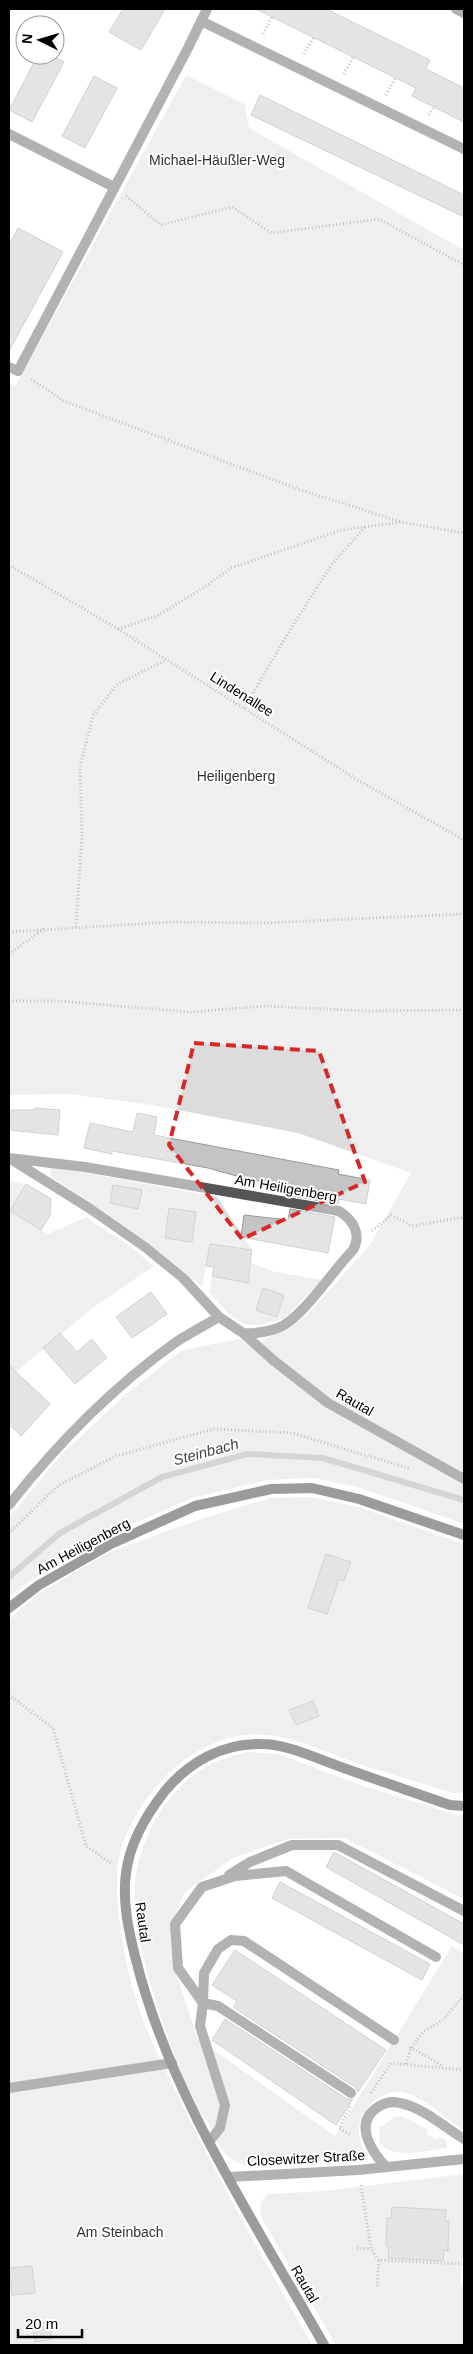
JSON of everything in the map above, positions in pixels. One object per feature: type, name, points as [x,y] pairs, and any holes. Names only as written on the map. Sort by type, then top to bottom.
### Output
[{"type":"street","points":[[13,369],[114,187],[207,9]]},
{"type":"street","points":[[456,9],[464,13]]},
{"type":"street","points":[[201,21],[464,149]]},
{"type":"street","points":[[9,134],[114,187]]},
{"type":"street","name":"Am Heiligenberg","points":[[243,1333],[219,1317],[183,1278],[145,1247],[90,1208],[9,1158],[85,1167],[339,1211],[350,1218],[357,1231],[356,1245]]},
{"type":"street","points":[[243,1333],[256,1334],[279,1328],[292,1320],[356,1245]]},
{"type":"street","points":[[9,1505],[59,1444],[120,1389],[177,1342],[219,1317]]},
{"type":"street","name":"Rautal","points":[[243,1333],[273,1360],[328,1403],[464,1479]]},
{"type":"street","name":"Am Heiligenberg","points":[[9,1608],[39,1585],[111,1544],[195,1506],[271,1489],[312,1488],[359,1499],[464,1535]]},
{"type":"street","name":"Rautal","points":[[324,2345],[209,2142],[172,2063],[144,1991],[130,1936],[125,1887],[126,1873],[133,1845],[142,1824],[169,1786],[198,1761],[214,1752],[247,1744],[284,1747],[450,1805],[464,1806]]},
{"type":"street","points":[[220,1881],[250,1862],[292,1845],[338,1845],[464,1911]]},
{"type":"street","points":[[351,2093],[218,2006],[203,2003],[178,1968],[176,1924],[202,1887],[235,1876],[286,1871],[436,1957]]},
{"type":"street","points":[[209,2142],[220,2128],[225,2105],[200,2026],[204,1973],[218,1949],[231,1940],[244,1941],[394,2040]]},
{"type":"street","points":[[9,2088],[172,2063]]},
{"type":"street","points":[[373,2110],[384,2103],[398,2102],[411,2106],[464,2139]]},
{"type":"street","name":"Closewitzer Straße","points":[[373,2110],[367,2119],[365,2130],[368,2144],[374,2155],[386,2167]]},
{"type":"street","name":"Closewitzer Straße","points":[[228,2176],[358,2170],[464,2159]]},
{"type":"path","points":[[114,187],[161,225],[232,207],[272,232],[379,219],[464,265]]},
{"type":"path","points":[[13,369],[64,401],[298,489],[401,522],[464,532]]},
{"type":"path","points":[[118,629],[157,616],[203,588],[231,568],[342,530],[401,522]]},
{"type":"path","points":[[244,708],[332,564],[366,527]]},
{"type":"path","name":"Lindenallee","points":[[9,565],[118,629],[356,779],[464,840]]},
{"type":"path","points":[[76,927],[82,835],[80,767],[93,716],[116,685],[166,660]]},
{"type":"path","points":[[9,932],[44,928],[171,922],[263,923],[464,914]]},
{"type":"path","points":[[9,954],[44,928]]},
{"type":"path","points":[[9,1001],[59,1001],[191,1012],[265,1006],[366,1012],[464,1010]]},
{"type":"path","points":[[356,1245],[391,1215],[412,1226],[464,1217]]},
{"type":"path","points":[[9,1533],[59,1485],[67,1480],[116,1456],[214,1429],[292,1433],[418,1471]]},
{"type":"path","points":[[9,1695],[53,1728],[86,1846],[126,1873]]},
{"type":"path","points":[[406,2064],[411,2048],[424,2031],[444,2020],[464,1995]]},
{"type":"path","points":[[394,2040],[446,2068]]},
{"type":"path","points":[[373,2110],[370,2094],[391,2062],[464,2070]]},
{"type":"path","points":[[351,2093],[348,2103],[351,2108],[339,2128],[351,2136],[365,2130]]},
{"type":"path","points":[[358,2170],[371,2249],[379,2260],[377,2286]]},
{"type":"path","points":[[357,2248],[371,2249]]},
{"type":"path","points":[[379,2260],[462,2264]]},
{"type":"highlighted area","points":[[194,1043],[319,1051],[365,1182],[242,1239],[169,1145]]},
{"type":"green space","points":[[186,75],[245,104],[249,128],[464,250],[464,1524],[361,1488],[315,1478],[268,1480],[192,1498],[107,1535],[36,1577],[9,1597],[9,1517],[64,1452],[124,1396],[182,1350],[240,1339],[252,1348],[269,1337],[288,1330],[310,1312],[370,1245],[411,1173],[298,1133],[152,1105],[69,1094],[9,1095],[9,384],[16,385]]},
{"type":"green space","points":[[54,1167],[217,1197],[252,1250],[210,1244],[202,1287],[129,1229],[51,1177],[50,1169]],"holes":[[[169,1209],[196,1212],[192,1242],[165,1238]]]},
{"type":"green space","points":[[9,1181],[26,1184],[10,1211],[48,1234],[86,1217],[128,1245],[154,1266],[94,1307],[16,1372],[9,1366]]},
{"type":"green space","points":[[247,1261],[275,1272],[322,1280],[285,1318],[260,1325],[247,1325],[239,1321],[229,1314],[209,1292],[212,1276],[243,1282]],"holes":[[[263,1288],[284,1295],[277,1317],[256,1310]]]},
{"type":"green space","name":"Am Steinbach","points":[[311,1497],[358,1507],[464,1544],[464,1793],[453,1793],[353,1762],[293,1740],[262,1735],[233,1737],[207,1746],[184,1760],[155,1788],[128,1830],[120,1853],[117,1877],[122,1940],[131,1982],[144,2023],[218,2176],[312,2345],[9,2345],[9,1619],[38,1594],[109,1552],[198,1520],[270,1498]]},
{"type":"green space","points":[[248,1752],[279,1754],[357,1784],[454,1814],[464,1815],[464,1899],[344,1838],[288,1839],[233,1858],[184,1893],[171,1926],[174,1968],[198,2039],[335,2136],[452,1946],[464,1953],[464,2131],[417,2097],[401,2092],[392,2093],[383,2095],[369,2106],[360,2122],[360,2138],[367,2157],[256,2167],[238,2162],[226,2155],[209,2124],[198,2109],[165,2030],[146,1966],[135,1907],[137,1868],[148,1835],[156,1819],[176,1791],[207,1766]]},
{"type":"green space","points":[[395,2116],[404,2117],[428,2130],[426,2134],[437,2140],[440,2137],[447,2141],[447,2148],[402,2153],[385,2148],[379,2142],[380,2125],[383,2126]]},
{"type":"green space","points":[[464,2174],[464,2246],[460,2284],[464,2285],[464,2345],[336,2345],[262,2219],[260,2208],[261,2202],[269,2194],[325,2191]],"holes":[[[392,2207],[446,2210],[445,2221],[449,2222],[448,2250],[444,2250],[443,2261],[389,2258],[389,2247],[386,2246],[387,2218],[391,2218]]]},
{"type":"building","points":[[123,9],[165,9],[141,50],[109,32]]},
{"type":"building","points":[[256,9],[326,9],[430,60],[426,69],[464,88],[464,122],[412,96],[416,88]]},
{"type":"building","points":[[33,65],[62,65],[32,122],[9,110]]},
{"type":"building","points":[[94,76],[117,88],[85,148],[62,136]]},
{"type":"building","points":[[260,95],[464,195],[464,217],[251,115]]},
{"type":"building","points":[[18,228],[63,252],[9,351],[9,245]]},
{"type":"building","points":[[35,1108],[60,1110],[58,1135],[9,1130],[9,1110],[35,1110]]},
{"type":"building","points":[[137,1113],[157,1117],[154,1135],[339,1170],[338,1174],[370,1180],[366,1204],[339,1199],[338,1204],[293,1196],[294,1187],[247,1179],[208,1168],[84,1148],[90,1123],[133,1132]]},
{"type":"building","points":[[26,1184],[51,1199],[50,1216],[41,1230],[10,1211]]},
{"type":"building","points":[[113,1185],[142,1190],[138,1209],[110,1203]]},
{"type":"building","points":[[169,1208],[196,1212],[192,1242],[165,1238]]},
{"type":"building","points":[[290,1209],[335,1217],[328,1253],[241,1237],[244,1215],[288,1220]]},
{"type":"building","points":[[210,1244],[252,1250],[248,1283],[212,1276],[214,1267],[206,1266]]},
{"type":"building","points":[[263,1288],[284,1295],[277,1317],[256,1310]]},
{"type":"building","points":[[151,1292],[167,1314],[132,1338],[116,1317]]},
{"type":"building","points":[[60,1333],[77,1352],[92,1339],[107,1358],[75,1384],[43,1348]]},
{"type":"building","points":[[9,1365],[50,1404],[21,1436],[9,1424]]},
{"type":"building","points":[[326,1554],[351,1562],[344,1581],[339,1579],[327,1614],[308,1608]]},
{"type":"building","points":[[313,1701],[319,1716],[296,1725],[289,1710]]},
{"type":"building","points":[[334,1852],[464,1924],[464,1945],[326,1867]]},
{"type":"building","points":[[280,1882],[430,1964],[422,1980],[272,1898]]},
{"type":"building","points":[[235,1950],[386,2050],[358,2092],[355,2087],[233,2007],[237,2001],[212,1985]]},
{"type":"building","points":[[225,2019],[347,2099],[353,2099],[336,2125],[212,2040]]},
{"type":"building","points":[[392,2207],[446,2210],[445,2221],[449,2221],[448,2251],[444,2250],[443,2261],[388,2258],[389,2247],[386,2246],[387,2218],[391,2218]]},
{"type":"building","points":[[32,2266],[35,2293],[12,2295],[9,2268]]},
{"type":"building","points":[[49,2322],[52,2339],[35,2342],[32,2326]]},
{"type":"waterway","name":"Steinbach","points":[[9,1577],[60,1533],[162,1477],[247,1454],[323,1458],[464,1500]]},
{"type":"park label","name":"Michael-Häußler-Weg","points":[[217,160]]},
{"type":"park label","name":"Heiligenberg","points":[[236,776]]}]
